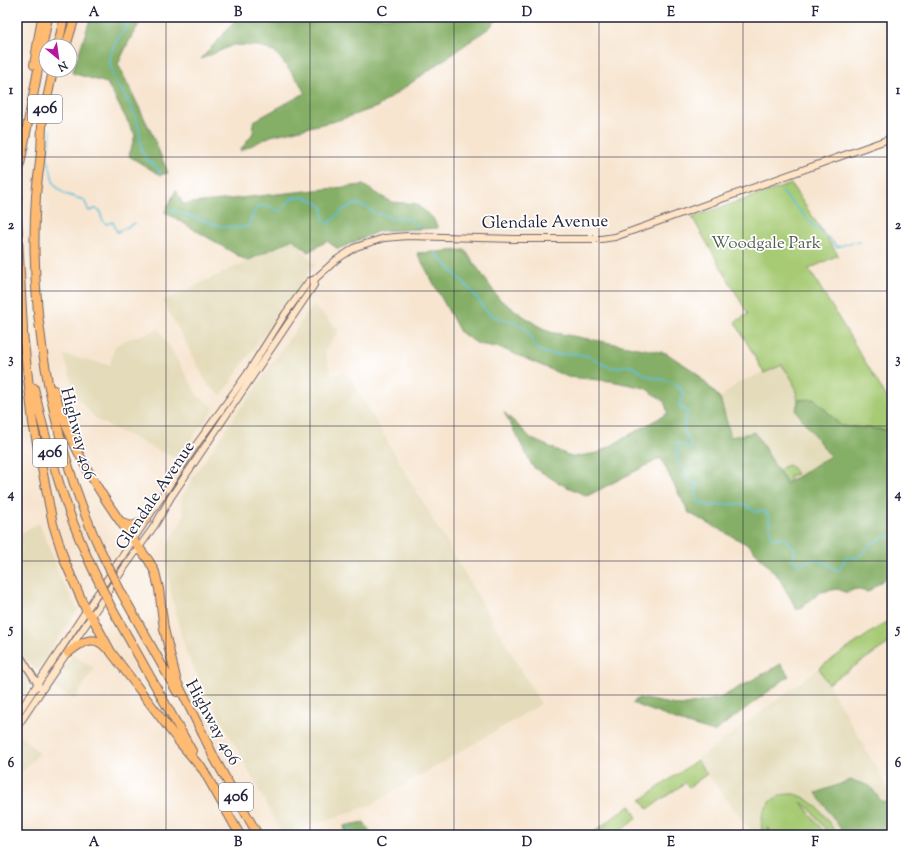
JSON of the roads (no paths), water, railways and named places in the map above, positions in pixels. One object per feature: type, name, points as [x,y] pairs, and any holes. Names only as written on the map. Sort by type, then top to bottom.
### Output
[{"type":"highway","points":[[19,170],[42,17]]},
{"type":"highway","name":"406","points":[[17,200],[19,170],[48,17]]},
{"type":"highway","points":[[60,38],[64,17]]},
{"type":"highway","points":[[68,38],[75,17]]},
{"type":"highway","name":"Highway 406","points":[[51,78],[43,119],[36,196],[35,261],[40,330],[50,395],[70,474],[91,530],[120,592],[258,835]]},
{"type":"highway","points":[[41,149],[57,78]]},
{"type":"highway","name":"Highway 406","points":[[17,220],[22,324],[41,419],[67,508],[81,546],[111,607],[240,835]]},
{"type":"highway","points":[[22,324],[33,423],[53,524],[65,562],[89,613],[111,652],[119,663]]},
{"type":"highway","points":[[40,330],[58,400],[70,435],[100,492],[155,572],[159,589],[164,629],[178,682],[215,758]]},
{"type":"highway","points":[[119,519],[125,525],[134,526],[147,520]]},
{"type":"highway","points":[[68,653],[84,641],[94,640],[104,645],[203,770]]},
{"type":"main road","name":"Glendale Avenue","points":[[17,727],[68,653],[89,613],[134,540],[196,445],[289,308],[309,281],[316,279],[336,260],[356,247],[384,238],[408,236],[515,239],[601,239],[616,237],[892,138]]},
{"type":"main road","name":"Glendale Avenue","points":[[17,715],[89,613],[155,525],[171,497],[314,286],[316,279]]},
{"type":"main road","points":[[223,406],[229,412]]},
{"type":"main road","points":[[17,651],[42,691]]},
{"type":"waterway","points":[[131,17],[112,49],[110,61],[111,69],[116,82],[128,101],[137,121],[142,153],[147,160],[160,170],[159,174]]},
{"type":"waterway","points":[[51,129],[47,155],[53,181],[58,188],[65,194],[84,200],[89,211],[95,209],[100,210],[103,221],[106,224],[113,222],[117,232],[135,223]]},
{"type":"waterway","points":[[782,192],[820,232],[829,238],[837,247],[853,242],[860,242]]},
{"type":"waterway","points":[[171,210],[220,226],[243,228],[249,225],[255,211],[260,206],[264,205],[281,211],[291,199],[300,197],[313,200],[320,204],[323,210],[324,219],[328,224],[345,208],[357,204],[366,207],[376,214],[383,214],[390,218],[407,218],[418,226]]},
{"type":"waterway","points":[[435,252],[476,297],[488,313],[495,317],[521,325],[528,331],[538,350],[553,354],[584,355],[606,366],[632,367],[648,376],[671,382],[679,387],[683,392],[679,405],[687,411],[684,431],[692,447],[690,449],[680,443],[677,443],[677,460],[685,469],[687,480],[698,485],[696,494],[697,500],[706,505],[740,504],[755,512],[764,511],[769,517],[771,537],[774,539],[782,537],[795,549],[793,560],[795,562],[803,563],[811,560],[818,560],[838,570],[840,569],[845,558],[858,558],[873,542],[877,542],[885,536],[892,537]]},
{"type":"waterway","points":[[349,826],[352,835]]},
{"type":"park label","name":"Woodgale Park","points":[[766,244]]}]
